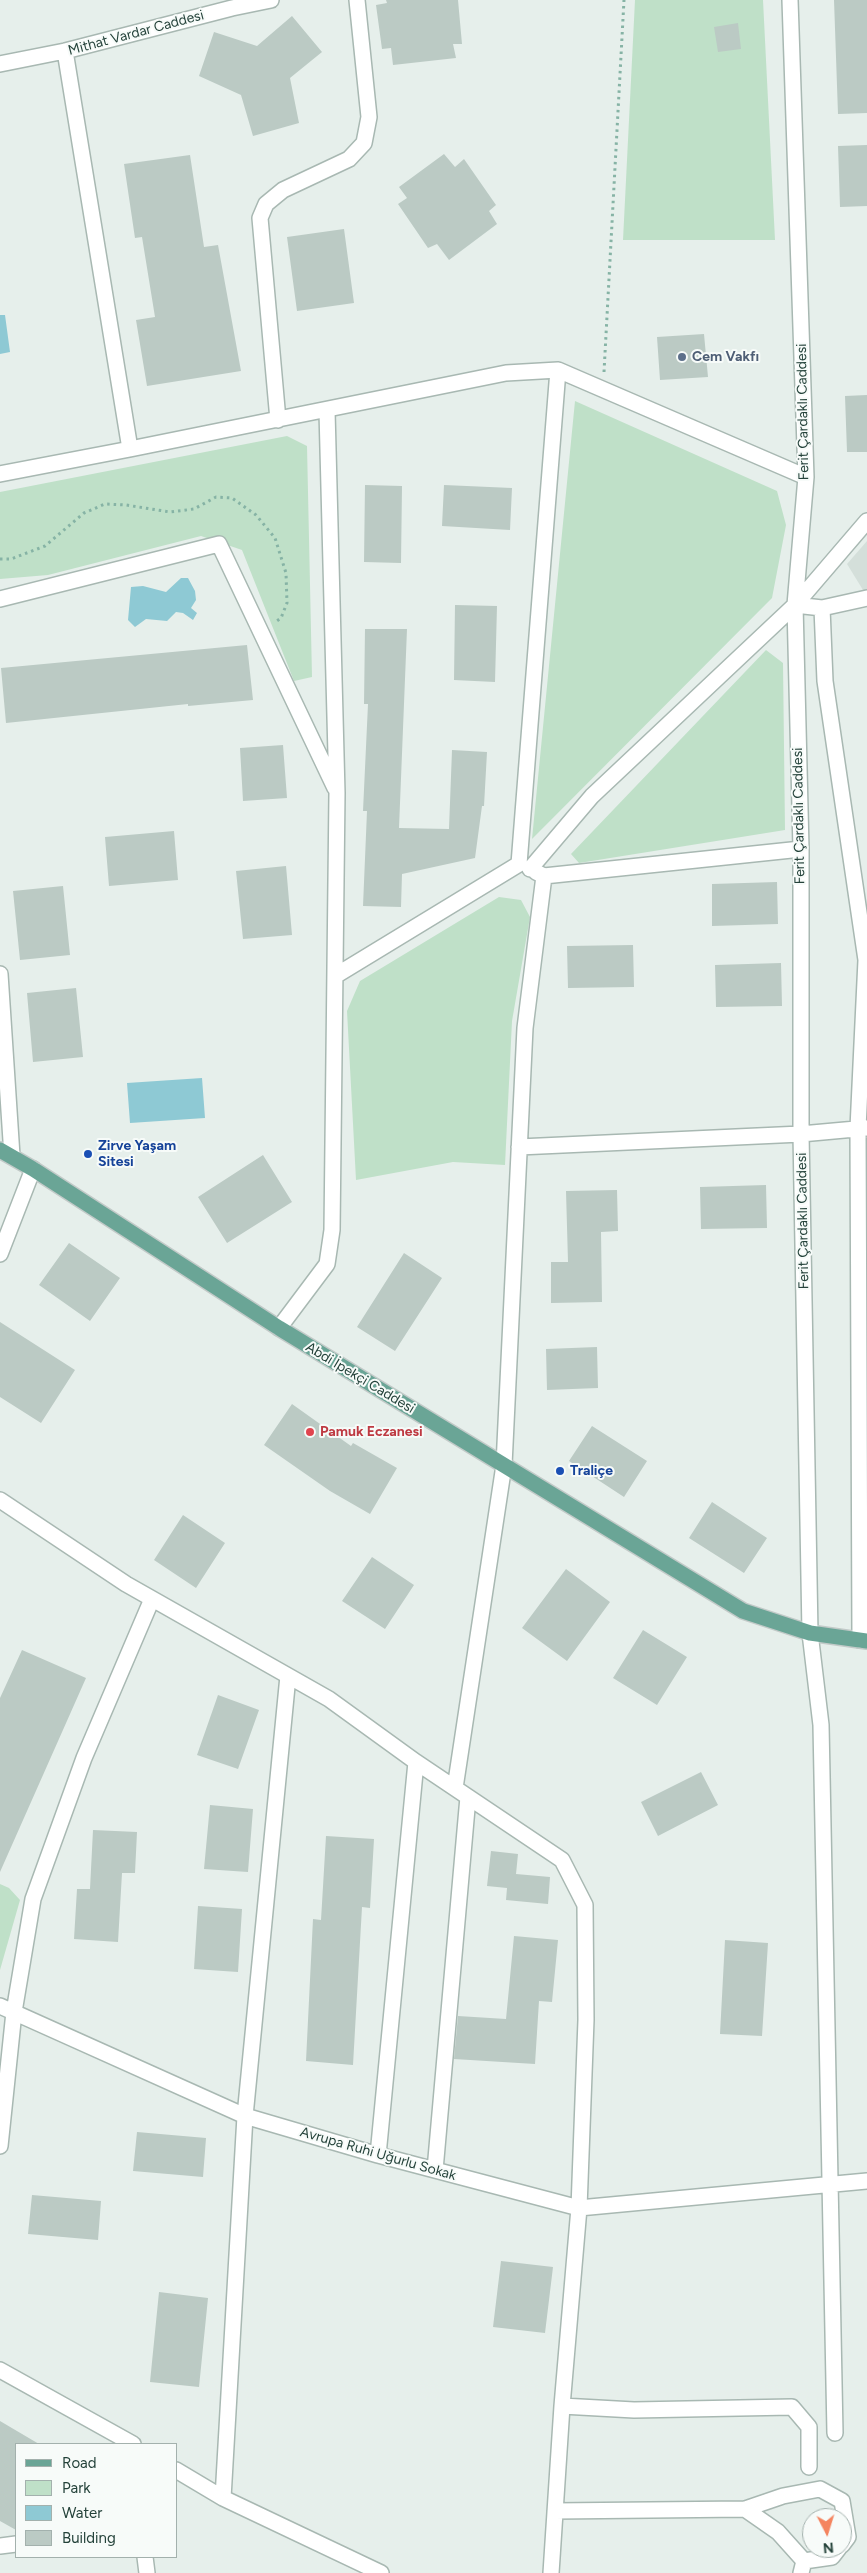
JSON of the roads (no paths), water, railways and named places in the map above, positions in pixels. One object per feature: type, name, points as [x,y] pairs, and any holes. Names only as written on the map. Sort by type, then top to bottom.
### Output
[{"type":"main road","name":"Abdi İpekçi Caddesi","points":[[6,1153],[278,1328],[743,1611],[810,1633],[863,1641]]},
{"type":"street","name":"Mithat Vardar Caddesi","points":[[0,64],[65,52],[232,4],[271,0]]},
{"type":"street","points":[[278,420],[260,218],[266,204],[283,190],[349,159],[364,142],[369,118],[357,0]]},
{"type":"street","name":"Ferit Çardaklı Caddesi","points":[[790,0],[806,477],[795,605],[801,849],[801,1134],[810,1633],[821,1725],[835,2433]]},
{"type":"street","points":[[65,52],[130,449]]},
{"type":"street","points":[[455,1788],[504,1465],[531,870],[558,370]]},
{"type":"street","points":[[0,474],[506,373],[558,370],[806,477]]},
{"type":"street","points":[[278,1328],[327,1264],[332,1230],[337,793],[327,410]]},
{"type":"street","points":[[335,976],[531,870],[592,796],[795,605],[867,521]]},
{"type":"street","points":[[0,599],[219,544],[337,793]]},
{"type":"street","points":[[795,605],[822,608],[867,598]]},
{"type":"street","points":[[822,608],[825,681],[866,960],[863,1128],[863,1641]]},
{"type":"street","points":[[531,870],[801,849]]},
{"type":"street","points":[[0,974],[6,1153]]},
{"type":"street","points":[[519,1147],[801,1134],[863,1128]]},
{"type":"street","points":[[0,1254],[33,1169]]},
{"type":"street","points":[[0,1500],[126,1584],[329,1699],[416,1762],[562,1860],[585,1905],[586,2020],[579,2208],[562,2406],[551,2573]]},
{"type":"street","points":[[0,2146],[7,2009],[32,1900],[84,1758],[152,1599]]},
{"type":"street","points":[[223,2498],[245,2116],[288,1676]]},
{"type":"street","points":[[378,2155],[416,1762]]},
{"type":"street","points":[[434,2170],[468,1797]]},
{"type":"street","name":"Avrupa Ruhi Uğurlu Sokak","points":[[7,2009],[245,2116],[378,2155],[579,2208]]},
{"type":"street","points":[[579,2208],[867,2181]]},
{"type":"street","points":[[0,2370],[131,2443]]},
{"type":"street","points":[[562,2406],[634,2410],[792,2407],[809,2427],[809,2467]]},
{"type":"street","points":[[178,2471],[223,2498],[381,2573]]},
{"type":"street","points":[[555,2511],[745,2509],[783,2496],[820,2489],[842,2501],[843,2508]]},
{"type":"street","points":[[745,2509],[778,2532],[802,2567],[829,2558]]},
{"type":"street","points":[[0,2546],[15,2544]]},
{"type":"street","points":[[145,2558],[147,2573]]},
{"type":"water","points":[[0,315],[5,315],[10,352],[0,354]]},
{"type":"water","points":[[181,578],[188,578],[195,591],[196,600],[191,608],[197,613],[193,620],[183,613],[176,612],[167,621],[146,619],[135,627],[128,620],[131,587],[143,586],[166,592]]},
{"type":"water","points":[[202,1078],[205,1118],[130,1123],[127,1083]]},
{"type":"place","name":"Cem Vakfı","points":[[682,357]]},
{"type":"place","name":"Zirve Yaşam Sitesi","points":[[88,1154]]},
{"type":"place","name":"Pamuk Eczanesi","points":[[310,1432]]},
{"type":"place","name":"Traliçe","points":[[560,1471]]}]
